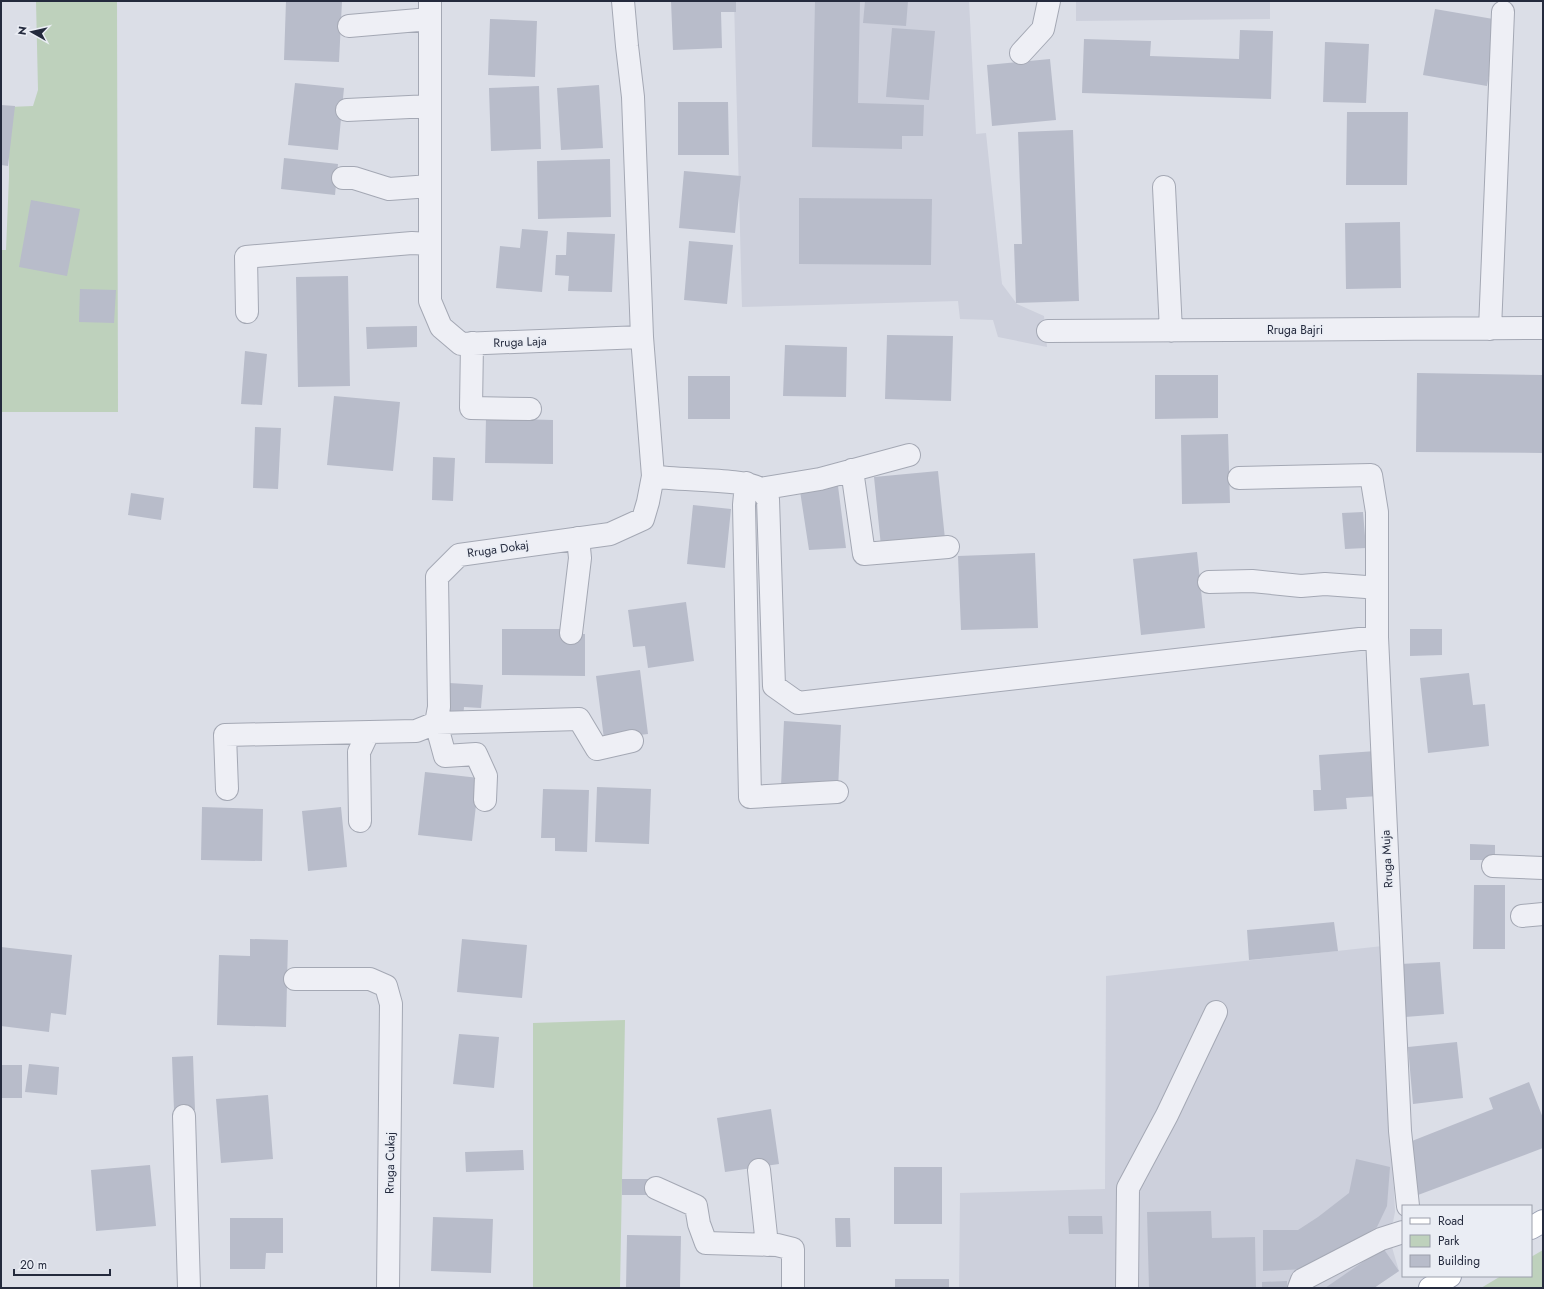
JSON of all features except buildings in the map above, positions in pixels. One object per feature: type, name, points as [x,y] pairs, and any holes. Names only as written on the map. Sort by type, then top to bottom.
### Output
[{"type":"main road","points":[[1532,1227],[1543,1221]]},
{"type":"street","points":[[623,1],[626,46],[633,97],[642,337]]},
{"type":"street","points":[[1020,53],[1043,29],[1049,1]]},
{"type":"street","points":[[349,26],[430,10]]},
{"type":"street","name":"Rruga Laja","points":[[430,10],[430,301],[441,327],[462,344],[642,337]]},
{"type":"street","points":[[1490,329],[1503,12]]},
{"type":"street","points":[[347,110],[430,106]]},
{"type":"street","points":[[343,178],[354,178],[389,189],[430,186]]},
{"type":"street","points":[[1164,187],[1171,331]]},
{"type":"street","points":[[247,312],[246,257],[412,243],[430,244]]},
{"type":"street","name":"Rruga Bajri","points":[[1048,331],[1543,328]]},
{"type":"street","name":"Rruga Dokaj","points":[[436,723],[439,707],[437,577],[459,555],[610,534],[643,519],[653,476],[642,337]]},
{"type":"street","points":[[472,343],[471,408],[530,409]]},
{"type":"street","points":[[653,476],[670,480],[758,490],[820,479],[909,455]]},
{"type":"street","points":[[852,470],[864,554],[948,547]]},
{"type":"street","name":"Rruga Muja","points":[[1239,478],[1371,475],[1377,512],[1377,637],[1400,1131],[1408,1205]]},
{"type":"street","points":[[758,490],[774,686],[798,703],[1377,637]]},
{"type":"street","points":[[758,490],[744,505],[750,797],[837,792]]},
{"type":"street","points":[[571,633],[580,558],[578,538]]},
{"type":"street","points":[[1209,582],[1252,581],[1301,586],[1325,584],[1366,587],[1377,590]]},
{"type":"street","points":[[227,789],[225,735],[284,735],[416,731],[436,723],[579,719],[597,748],[632,741]]},
{"type":"street","points":[[436,723],[444,756],[476,754],[486,776],[485,800]]},
{"type":"street","points":[[360,821],[359,752],[368,732]]},
{"type":"street","points":[[1493,866],[1543,868]]},
{"type":"street","points":[[1522,916],[1543,914]]},
{"type":"street","name":"Rruga Cukaj","points":[[295,979],[370,979],[386,986],[391,1004],[388,1288]]},
{"type":"street","points":[[1127,1288],[1128,1188],[1167,1115],[1216,1012]]},
{"type":"street","points":[[184,1116],[189,1288]]},
{"type":"street","points":[[759,1170],[767,1245]]},
{"type":"street","points":[[656,1188],[696,1206],[699,1224],[706,1243],[767,1245],[793,1249],[793,1288]]},
{"type":"street","points":[[1299,1288],[1302,1280],[1381,1239],[1402,1232]]},
{"type":"shaded area","points":[[734,1],[969,1],[976,134],[986,133],[1002,284],[1017,304],[1044,316],[1047,347],[998,337],[993,320],[960,319],[958,301],[742,307]]},
{"type":"shaded area","points":[[1076,1],[1270,1],[1270,19],[1076,21]]},
{"type":"shaded area","points":[[1383,946],[1395,1212],[1393,1222],[1386,1227],[1399,1271],[1374,1288],[959,1288],[960,1193],[1105,1189],[1106,976]]},
{"type":"green space","points":[[36,1],[117,1],[118,412],[1,412],[1,250],[6,250],[9,177],[9,107],[33,106],[38,90]]},
{"type":"green space","points":[[625,1020],[620,1288],[533,1288],[533,1023]]},
{"type":"green space","points":[[1543,1250],[1543,1288],[1481,1288],[1499,1277],[1532,1277],[1532,1256]]}]
